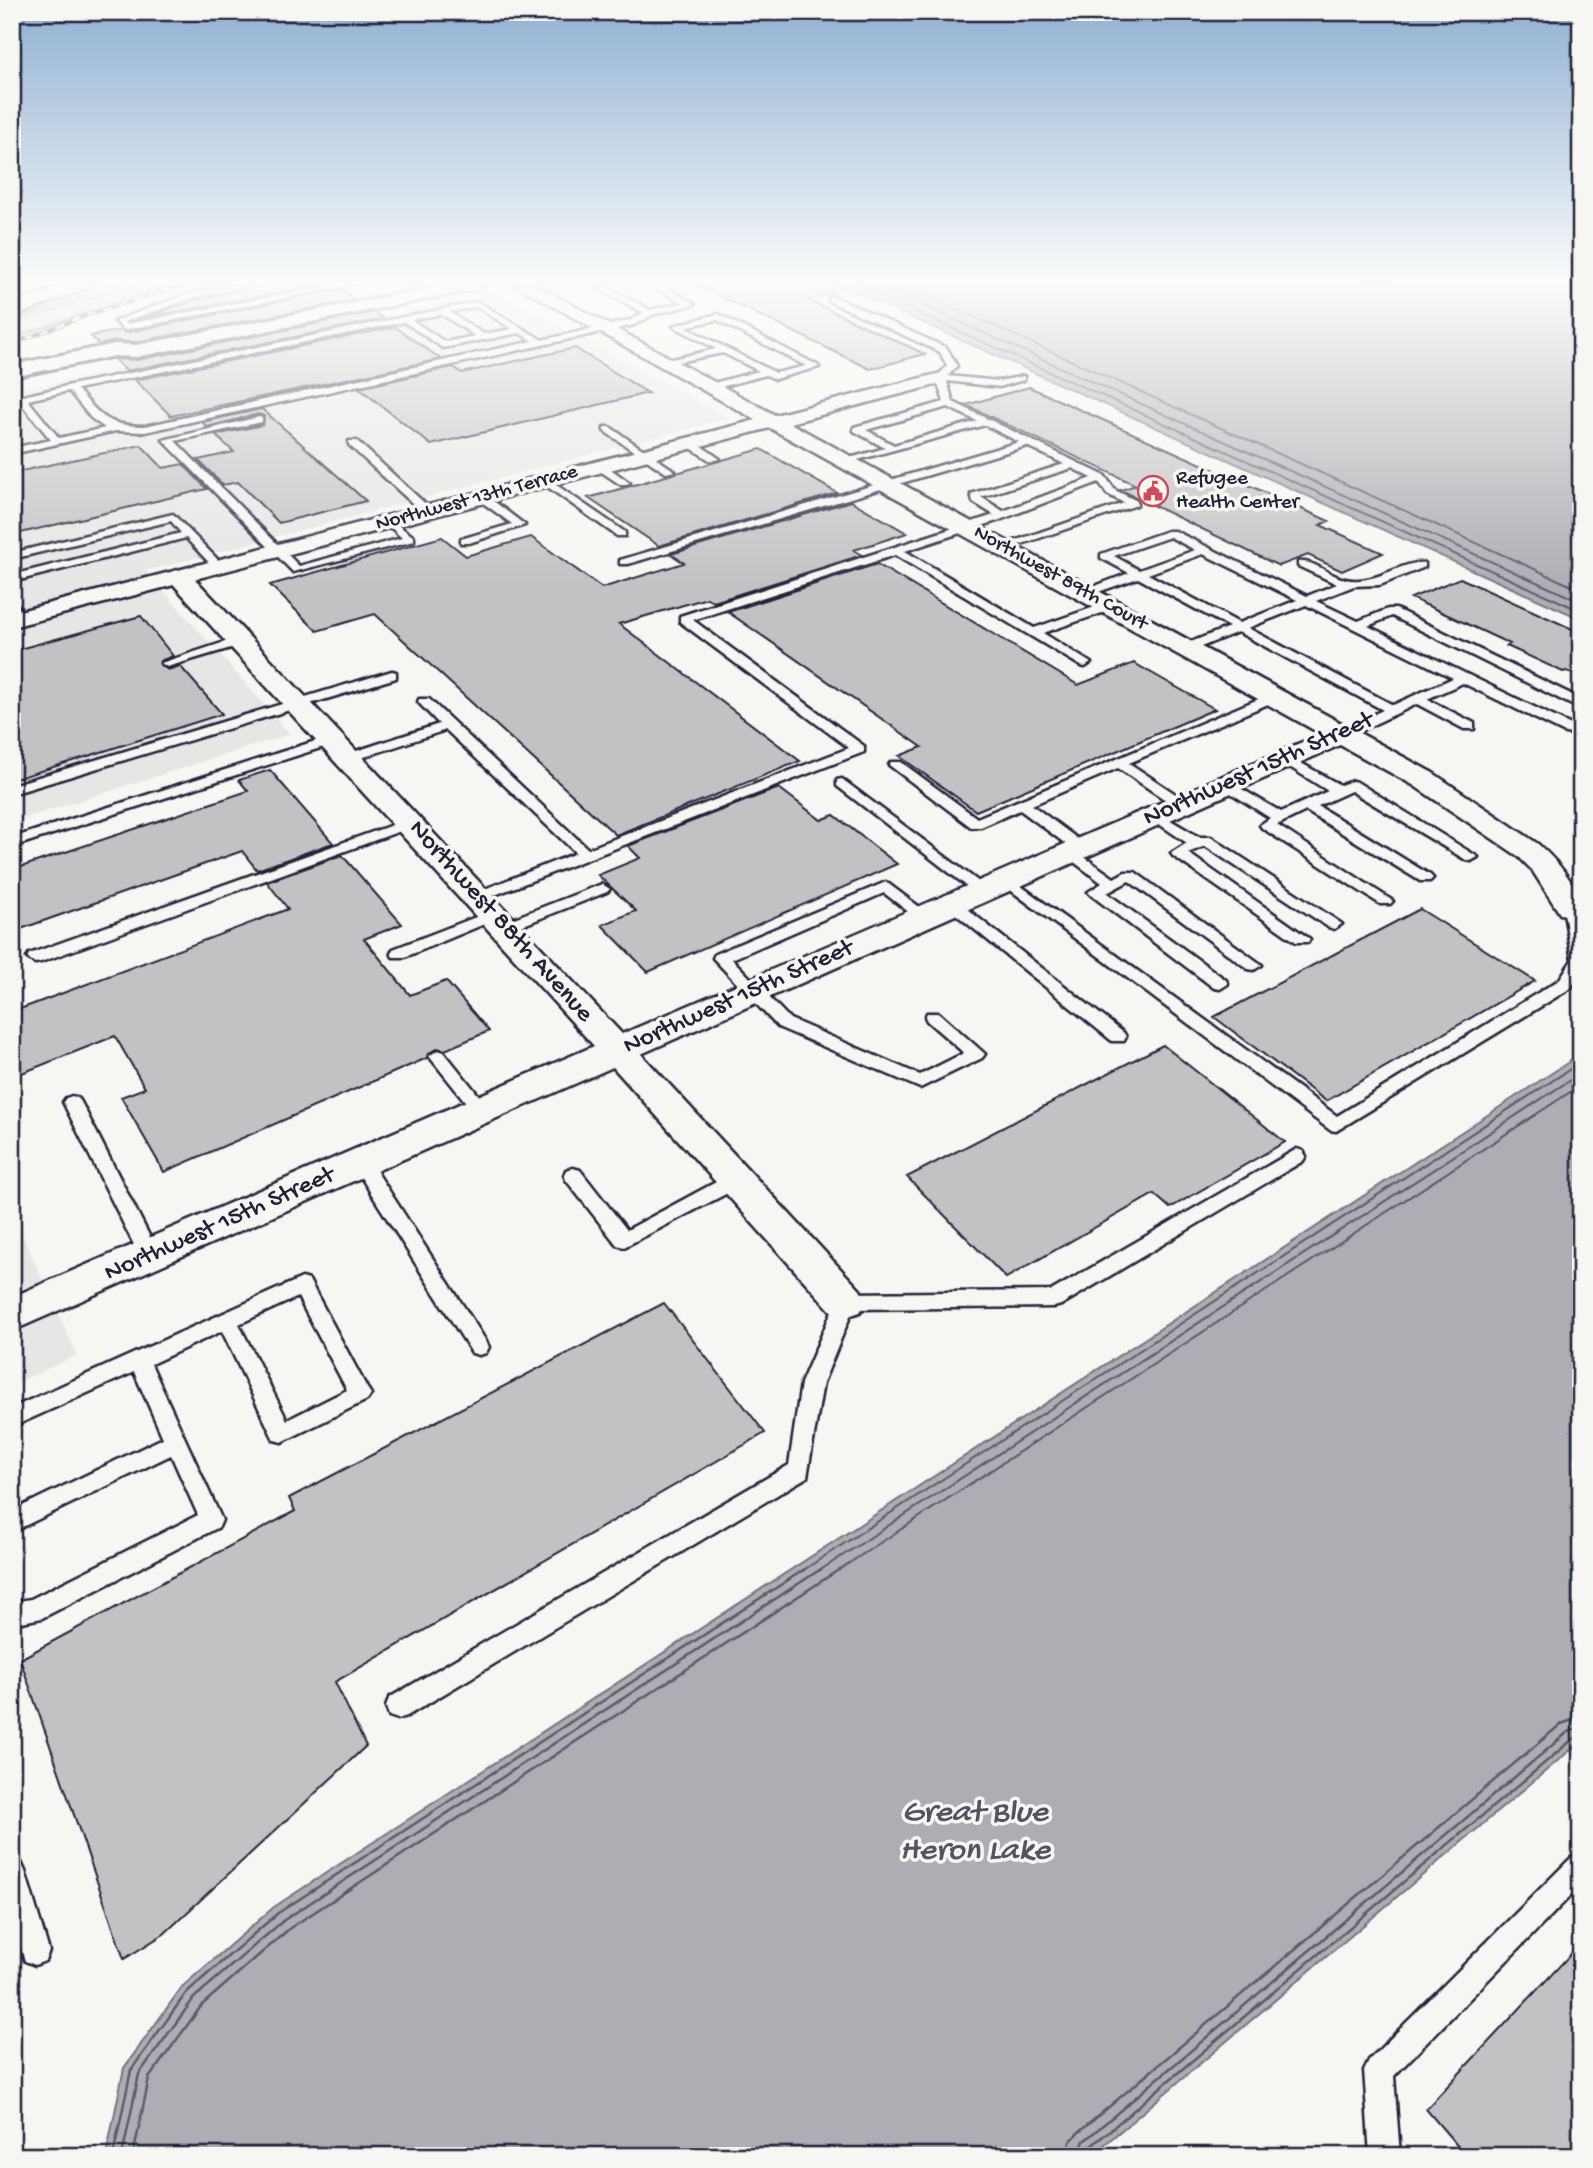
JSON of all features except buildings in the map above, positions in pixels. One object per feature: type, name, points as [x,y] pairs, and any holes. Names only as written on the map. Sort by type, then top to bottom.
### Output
[{"type":"street","name":"Northwest 89th Court","points":[[706,385],[1423,779],[1528,850],[1544,864],[1571,907]]},
{"type":"street","name":"Northwest 13th Terrace","points":[[15,615],[180,577],[914,385]]},
{"type":"street","name":"Northwest 88th Avenue","points":[[180,577],[492,913],[846,1301]]},
{"type":"street","name":"Northwest 15th Street","points":[[12,1315],[1342,733]]},
{"type":"lane","points":[[57,441],[22,399],[84,385]]},
{"type":"lane","points":[[12,451],[112,429],[145,429],[344,385]]},
{"type":"lane","points":[[709,387],[716,385]]},
{"type":"lane","points":[[943,385],[949,404]]},
{"type":"lane","points":[[71,388],[103,425],[112,429]]},
{"type":"lane","points":[[894,449],[857,429],[949,404],[1101,478],[1111,492],[1133,503],[1003,547]]},
{"type":"lane","points":[[259,420],[168,440],[278,551]]},
{"type":"lane","points":[[847,462],[986,422]]},
{"type":"lane","points":[[607,429],[670,471]]},
{"type":"lane","points":[[624,562],[1029,442]]},
{"type":"lane","points":[[353,443],[428,512]]},
{"type":"lane","points":[[690,443],[715,459]]},
{"type":"lane","points":[[1002,515],[977,500],[975,496],[1074,464]]},
{"type":"lane","points":[[601,467],[625,483]]},
{"type":"lane","points":[[398,953],[492,913],[586,855],[859,749],[684,620],[1002,515],[1101,478]]},
{"type":"lane","points":[[546,481],[621,534]]},
{"type":"lane","points":[[465,541],[520,525],[483,498]]},
{"type":"lane","points":[[12,556],[173,517],[219,567]]},
{"type":"lane","points":[[1394,711],[1105,556],[1171,533],[1570,730],[1581,731]]},
{"type":"lane","points":[[12,579],[189,534]]},
{"type":"lane","points":[[895,550],[1085,663]]},
{"type":"lane","points":[[1086,593],[1204,550]]},
{"type":"lane","points":[[1302,564],[1347,585]]},
{"type":"lane","points":[[1187,648],[1347,585],[1376,583],[1421,565]]},
{"type":"lane","points":[[1033,632],[1110,606]]},
{"type":"lane","points":[[1356,626],[1392,612],[1581,704]]},
{"type":"lane","points":[[167,663],[240,641]]},
{"type":"lane","points":[[12,790],[392,675]]},
{"type":"lane","name":"Northwest 15th Street","points":[[1342,733],[1465,677]]},
{"type":"lane","points":[[896,765],[976,824],[1275,696]]},
{"type":"lane","points":[[1418,700],[1469,726]]},
{"type":"lane","points":[[424,702],[586,855]]},
{"type":"lane","points":[[12,843],[340,749],[449,725]]},
{"type":"lane","points":[[1285,758],[1339,791]]},
{"type":"lane","points":[[1119,763],[1198,843]]},
{"type":"lane","points":[[842,783],[1118,1037]]},
{"type":"lane","points":[[1225,785],[1280,818]]},
{"type":"lane","points":[[1385,901],[1267,825],[1352,785],[1471,857]]},
{"type":"lane","points":[[1022,805],[1112,884]]},
{"type":"lane","points":[[1308,806],[1425,878]]},
{"type":"lane","points":[[35,958],[409,823]]},
{"type":"lane","points":[[1302,939],[1178,853],[1206,839],[1334,924]]},
{"type":"lane","points":[[1220,984],[1096,892],[1130,875],[1254,965]]},
{"type":"lane","points":[[933,1017],[976,1054],[920,1082],[784,1023],[721,958],[886,887],[966,898],[1336,1125],[1565,984],[1580,960],[1571,907]]},
{"type":"lane","points":[[492,913],[602,889]]},
{"type":"lane","points":[[438,1056],[482,1111]]},
{"type":"lane","points":[[72,1102],[149,1255]]},
{"type":"lane","points":[[398,1707],[799,1470],[812,1383],[846,1301],[1054,1299],[1297,1156]]},
{"type":"lane","points":[[361,1163],[480,1347]]},
{"type":"lane","points":[[573,1175],[624,1240],[736,1181]]},
{"type":"lane","points":[[12,1418],[139,1360],[227,1320],[302,1286],[360,1394],[282,1433],[227,1320]]},
{"type":"lane","points":[[12,1613],[34,1610],[211,1520],[139,1360]]},
{"type":"lane","points":[[12,1522],[176,1442]]},
{"type":"lane","points":[[1385,2156],[1379,2070],[1581,1866]]},
{"type":"lane","points":[[12,1871],[35,1951]]},
{"type":"shaded area","points":[[40,385],[669,385],[729,418],[146,571],[290,734],[12,822],[12,391]]},
{"type":"shaded area","points":[[12,1212],[77,1355],[12,1385]]},
{"type":"water","points":[[1062,385],[1581,385],[1581,619]]},
{"type":"water","name":"Great Blue Heron Lake","points":[[1581,1054],[1581,1741],[1091,2156],[106,2156],[124,2068],[182,1987],[274,1907]]},
{"type":"place","name":"Refugee Health Center","points":[[1153,491]]}]
